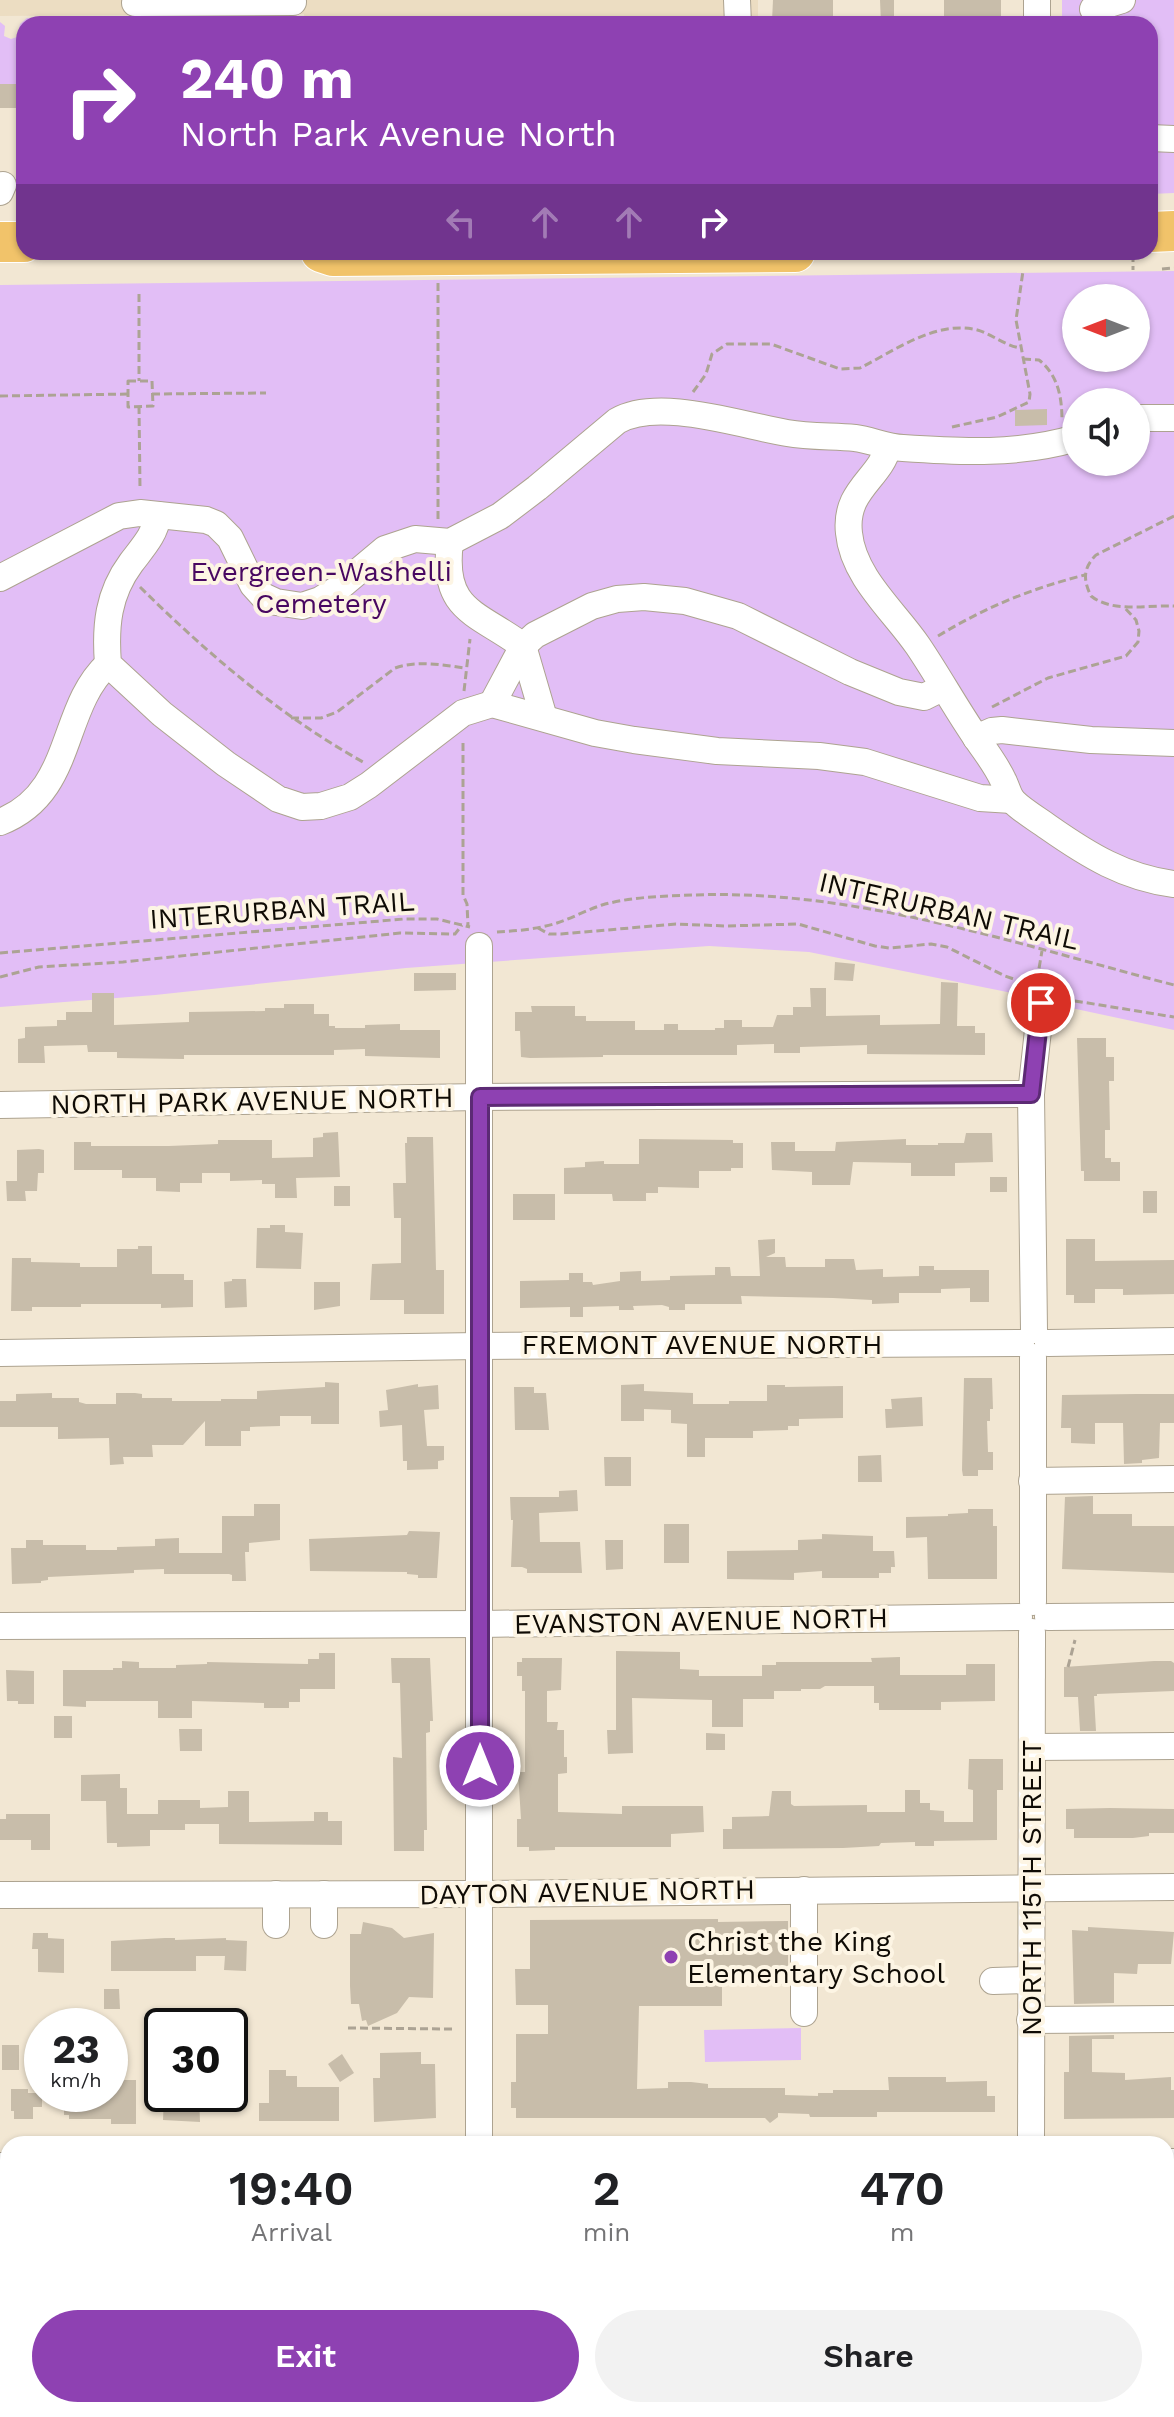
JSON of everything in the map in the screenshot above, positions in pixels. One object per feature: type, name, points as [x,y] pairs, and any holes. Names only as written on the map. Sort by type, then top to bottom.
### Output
[{"type":"highway","points":[[1158,248],[1174,231]]},
{"type":"street","points":[[1093,11],[1122,0]]},
{"type":"street","points":[[135,3],[293,9]]},
{"type":"street","points":[[0,578],[119,516],[149,514],[206,520],[216,524],[230,538],[253,585],[263,596],[288,605],[302,606],[320,600],[361,572],[385,549],[415,539],[444,540],[516,505],[603,431],[626,415],[649,410],[681,412],[790,434],[862,439],[888,447],[1000,451],[1062,441]]},
{"type":"street","points":[[1150,418],[1174,418]]},
{"type":"street","points":[[888,447],[883,459],[857,493],[850,513],[849,533],[853,552],[865,575],[919,647],[942,688],[996,767],[1012,800],[1076,846],[1110,866],[1143,879],[1174,884]]},
{"type":"street","points":[[0,822],[29,806],[48,783],[91,686],[108,664],[111,599],[153,534],[149,514]]},
{"type":"street","points":[[444,540],[456,594],[474,616],[523,646],[544,718]]},
{"type":"street","points":[[492,704],[523,646],[559,621],[604,602],[630,598],[671,599],[738,616],[850,672],[899,692],[924,697],[942,688]]},
{"type":"street","points":[[108,664],[185,733],[258,787],[289,804],[314,807],[334,803],[360,791],[463,713],[492,704],[595,733],[676,747],[865,762],[980,798],[1012,800]]},
{"type":"street","points":[[971,731],[1002,730],[1091,740],[1174,743]]},
{"type":"street","points":[[477,933],[481,1624],[479,2136]]},
{"type":"street","name":"NORTH 115TH STREET","points":[[1031,2136],[1029,1888],[1034,1343],[1031,1094],[1051,1001]]},
{"type":"street","name":"NORTH PARK AVENUE NORTH","points":[[0,1105],[480,1097],[1031,1094]]},
{"type":"street","name":"FREMONT AVENUE NORTH","points":[[0,1353],[1174,1341]]},
{"type":"street","points":[[1032,1481],[1174,1479]]},
{"type":"street","name":"EVANSTON AVENUE NORTH","points":[[0,1626],[1174,1616]]},
{"type":"street","points":[[1032,1747],[1174,1746]]},
{"type":"street","name":"DAYTON AVENUE NORTH","points":[[0,1895],[1174,1887]]},
{"type":"street","points":[[804,1890],[804,2013]]},
{"type":"street","points":[[276,1894],[276,1925]]},
{"type":"street","points":[[324,1894],[324,1925]]},
{"type":"street","points":[[993,1981],[1030,1980]]},
{"type":"street","points":[[1030,2020],[1174,2019]]},
{"type":"path","points":[[1158,252],[1174,268]]},
{"type":"path","points":[[438,260],[444,540]]},
{"type":"path","points":[[1133,260],[1133,270]]},
{"type":"path","points":[[948,428],[997,417],[1029,402],[1016,320],[1023,271]]},
{"type":"path","points":[[139,294],[139,381]]},
{"type":"path","points":[[681,412],[706,374],[712,354],[727,344],[777,345],[827,365],[850,370],[946,328],[968,328],[1021,348]]},
{"type":"path","points":[[1023,359],[1039,360],[1048,368],[1056,382],[1062,410]]},
{"type":"path","points":[[128,381],[152,381],[153,406],[128,407],[128,394],[128,381]]},
{"type":"path","points":[[152,394],[266,393]]},
{"type":"path","points":[[0,396],[128,394]]},
{"type":"path","points":[[139,406],[149,514]]},
{"type":"path","points":[[1174,516],[1096,555],[1089,562],[1085,575],[1091,596],[1100,602],[1124,607],[1174,606]]},
{"type":"path","points":[[125,573],[186,632],[291,718],[384,773]]},
{"type":"path","points":[[919,647],[972,615],[1001,602],[1085,575]]},
{"type":"path","points":[[971,731],[1028,687],[1048,678],[1126,656],[1138,642],[1139,631],[1136,620],[1124,607]]},
{"type":"path","points":[[474,616],[465,668],[463,713],[463,895],[477,933]]},
{"type":"path","points":[[291,718],[321,718],[337,712],[395,668],[405,664],[465,668]]},
{"type":"path","name":"INTERURBAN TRAIL","points":[[0,953],[404,919],[437,919],[462,925],[477,933],[498,933],[538,928],[628,900],[748,894],[858,906],[919,919],[1174,985]]},
{"type":"path","points":[[538,928],[549,934],[561,934],[676,924],[798,924],[875,946],[889,948],[931,944],[947,947],[1005,976],[1035,987],[1042,951]]},
{"type":"path","points":[[0,977],[39,967],[88,962],[123,962],[400,933],[455,934],[462,925]]},
{"type":"path","points":[[1051,1001],[1174,1017]]},
{"type":"path","points":[[1068,1667],[1076,1639],[1076,1617]]},
{"type":"path","points":[[348,2028],[452,2029]]},
{"type":"shaded area","points":[[0,0],[758,0],[758,16],[0,16]]},
{"type":"green space","points":[[1062,0],[1174,0],[1174,193],[1158,194],[1158,16],[1062,16]]},
{"type":"green space","points":[[0,22],[5,26],[4,36],[16,37],[16,84],[0,84]]},
{"type":"green space","name":"Evergreen-Washelli Cemetery","points":[[1174,271],[1174,1030],[1076,1009],[1017,1001],[1017,994],[809,952],[709,946],[406,968],[155,995],[0,1007],[0,285]]},
{"type":"green space","points":[[801,2028],[801,2060],[705,2062],[704,2030]]},
{"type":"building","points":[[773,0],[833,0],[833,16],[772,16]]},
{"type":"building","points":[[880,0],[894,0],[894,16],[881,16]]},
{"type":"building","points":[[944,0],[1001,0],[1001,16],[944,16]]},
{"type":"building","points":[[0,84],[16,84],[16,108],[0,108]]},
{"type":"building","points":[[1047,409],[1047,425],[1015,426],[1015,410]]},
{"type":"building","points":[[835,962],[855,964],[853,981],[834,980]]},
{"type":"building","points":[[414,973],[456,973],[456,990],[414,991]]},
{"type":"building","points":[[941,982],[958,983],[957,1026],[975,1026],[975,1033],[985,1033],[985,1055],[867,1054],[867,1045],[800,1047],[800,1053],[774,1053],[774,1044],[737,1045],[737,1055],[530,1058],[521,1057],[520,1031],[515,1031],[515,1012],[532,1012],[531,1006],[575,1006],[575,1016],[586,1016],[586,1021],[635,1021],[635,1030],[664,1030],[664,1024],[678,1024],[678,1030],[715,1030],[724,1028],[724,1020],[742,1020],[742,1027],[773,1027],[777,1015],[793,1015],[793,1007],[811,1007],[810,988],[826,988],[826,1016],[880,1015],[880,1025],[940,1024]]},
{"type":"building","points":[[92,993],[114,993],[114,1025],[189,1022],[189,1012],[265,1011],[265,1008],[284,1008],[284,1004],[314,1004],[314,1014],[329,1014],[329,1026],[335,1028],[400,1024],[400,1030],[440,1030],[440,1058],[365,1056],[365,1049],[334,1050],[334,1055],[117,1058],[117,1052],[88,1052],[87,1045],[44,1046],[45,1063],[18,1063],[18,1039],[25,1038],[25,1027],[57,1026],[57,1020],[66,1020],[66,1012],[92,1012]]},
{"type":"building","points":[[1077,1038],[1106,1038],[1106,1057],[1114,1057],[1114,1081],[1109,1081],[1110,1130],[1105,1130],[1105,1158],[1120,1162],[1120,1181],[1084,1181],[1084,1171],[1081,1171]]},
{"type":"building","points":[[338,1132],[340,1177],[296,1178],[297,1198],[275,1198],[275,1184],[262,1184],[262,1180],[230,1181],[230,1173],[202,1173],[202,1183],[180,1183],[180,1192],[156,1191],[156,1178],[122,1178],[122,1170],[74,1170],[74,1142],[91,1142],[91,1146],[169,1146],[218,1144],[218,1140],[272,1140],[272,1158],[313,1157],[313,1138],[323,1137],[323,1133]]},
{"type":"building","points":[[966,1133],[992,1133],[993,1162],[955,1163],[955,1176],[911,1176],[911,1163],[853,1162],[850,1185],[812,1185],[812,1172],[772,1170],[771,1142],[795,1142],[795,1151],[835,1151],[836,1142],[906,1139],[906,1145],[964,1143]]},
{"type":"building","points":[[407,1137],[433,1137],[436,1270],[444,1270],[444,1314],[404,1314],[404,1300],[370,1300],[372,1264],[401,1263],[401,1218],[394,1218],[393,1183],[406,1183]]},
{"type":"building","points":[[639,1139],[733,1140],[733,1143],[743,1143],[743,1168],[699,1171],[699,1188],[658,1187],[658,1193],[646,1193],[646,1201],[613,1201],[612,1194],[564,1194],[564,1168],[585,1167],[585,1162],[639,1164]]},
{"type":"building","points":[[17,1150],[44,1150],[44,1173],[38,1173],[37,1191],[25,1191],[26,1201],[7,1201],[6,1181],[17,1181]]},
{"type":"building","points":[[990,1177],[1007,1177],[1007,1192],[990,1192]]},
{"type":"building","points":[[334,1186],[350,1186],[350,1206],[334,1206]]},
{"type":"building","points":[[1143,1191],[1157,1191],[1157,1213],[1143,1213]]},
{"type":"building","points":[[513,1194],[555,1194],[555,1220],[513,1220]]},
{"type":"building","points":[[270,1225],[285,1225],[285,1232],[303,1233],[301,1269],[256,1268],[257,1228],[270,1228]]},
{"type":"building","points":[[775,1239],[775,1253],[766,1257],[785,1257],[786,1267],[825,1267],[825,1259],[854,1259],[856,1270],[883,1269],[883,1277],[919,1276],[919,1266],[934,1266],[934,1270],[989,1270],[989,1302],[970,1302],[970,1288],[941,1289],[941,1293],[899,1293],[899,1303],[741,1296],[742,1304],[685,1304],[685,1310],[669,1310],[669,1307],[662,1305],[633,1306],[634,1310],[619,1310],[619,1306],[583,1307],[583,1317],[570,1317],[570,1307],[520,1308],[520,1281],[569,1280],[569,1273],[583,1273],[583,1282],[592,1282],[593,1285],[620,1281],[620,1272],[641,1271],[641,1281],[670,1280],[670,1276],[715,1275],[715,1267],[730,1267],[731,1276],[760,1276],[758,1240]]},
{"type":"building","points":[[1066,1239],[1095,1239],[1095,1261],[1174,1260],[1174,1294],[1123,1295],[1123,1289],[1095,1289],[1095,1303],[1074,1303],[1074,1295],[1066,1295]]},
{"type":"building","points":[[138,1246],[152,1246],[152,1274],[184,1274],[184,1280],[193,1280],[193,1307],[81,1304],[81,1307],[32,1307],[32,1311],[11,1311],[12,1258],[31,1258],[31,1262],[80,1263],[80,1267],[117,1267],[117,1249],[138,1249]]},
{"type":"building","points":[[246,1279],[247,1307],[225,1308],[224,1282]]},
{"type":"building","points":[[314,1282],[340,1282],[340,1306],[314,1310]]},
{"type":"building","points":[[964,1378],[992,1378],[993,1409],[990,1409],[990,1421],[987,1421],[988,1452],[993,1452],[993,1470],[978,1470],[978,1476],[963,1476],[962,1470]]},
{"type":"building","points":[[325,1382],[339,1383],[339,1424],[311,1424],[311,1416],[280,1416],[280,1426],[250,1427],[250,1431],[241,1431],[241,1446],[205,1446],[205,1421],[183,1445],[152,1445],[153,1457],[123,1457],[124,1464],[110,1465],[109,1438],[58,1439],[58,1427],[0,1427],[0,1401],[16,1401],[16,1394],[52,1393],[52,1398],[79,1398],[79,1402],[86,1404],[116,1404],[116,1393],[142,1394],[142,1398],[172,1398],[172,1401],[221,1401],[257,1399],[257,1391],[325,1387]]},
{"type":"building","points":[[418,1384],[418,1387],[438,1385],[439,1409],[424,1410],[427,1446],[444,1446],[444,1460],[438,1461],[438,1469],[407,1470],[407,1461],[403,1461],[402,1425],[380,1427],[379,1411],[388,1410],[386,1390]]},
{"type":"building","points":[[644,1384],[644,1391],[693,1393],[693,1404],[767,1401],[767,1385],[843,1386],[843,1418],[799,1419],[799,1426],[788,1426],[788,1430],[753,1431],[753,1438],[705,1438],[705,1457],[687,1457],[687,1424],[671,1423],[671,1410],[644,1409],[644,1421],[621,1421],[621,1385]]},
{"type":"building","points":[[514,1387],[534,1387],[534,1393],[546,1393],[549,1430],[515,1430]]},
{"type":"building","points":[[1174,1394],[1174,1423],[1160,1423],[1159,1458],[1124,1464],[1123,1423],[1095,1423],[1095,1444],[1071,1443],[1071,1428],[1061,1428],[1062,1395]]},
{"type":"building","points":[[922,1397],[923,1426],[886,1428],[885,1409],[892,1409],[891,1399]]},
{"type":"building","points":[[881,1455],[882,1482],[858,1482],[858,1456]]},
{"type":"building","points":[[604,1457],[631,1457],[631,1486],[605,1486]]},
{"type":"building","points":[[577,1490],[578,1511],[539,1513],[540,1542],[580,1542],[582,1573],[527,1573],[527,1569],[522,1567],[511,1567],[513,1520],[510,1497],[559,1497],[559,1491]]},
{"type":"building","points":[[1093,1496],[1093,1514],[1132,1514],[1132,1526],[1174,1526],[1174,1573],[1062,1569],[1065,1497]]},
{"type":"building","points":[[254,1504],[280,1504],[280,1540],[249,1543],[249,1552],[245,1552],[246,1581],[232,1581],[229,1574],[164,1574],[164,1569],[48,1577],[41,1583],[12,1584],[11,1548],[26,1548],[26,1540],[43,1540],[43,1545],[86,1545],[86,1550],[117,1550],[117,1547],[155,1546],[155,1539],[179,1538],[179,1553],[222,1553],[222,1516],[254,1516]]},
{"type":"building","points":[[968,1509],[993,1509],[993,1526],[997,1526],[997,1579],[928,1579],[927,1537],[906,1538],[906,1517],[948,1516],[968,1513]]},
{"type":"building","points":[[664,1524],[689,1524],[689,1563],[664,1563]]},
{"type":"building","points":[[409,1531],[440,1532],[437,1578],[418,1578],[418,1575],[407,1572],[310,1571],[309,1539],[407,1535]]},
{"type":"building","points":[[822,1534],[873,1536],[873,1551],[894,1551],[895,1567],[891,1567],[891,1573],[879,1573],[879,1578],[822,1578],[822,1571],[794,1573],[794,1580],[727,1579],[727,1551],[798,1550],[798,1540],[822,1539]]},
{"type":"building","points":[[605,1540],[623,1540],[623,1569],[606,1570]]},
{"type":"building","points":[[616,1651],[680,1652],[680,1669],[699,1670],[699,1676],[762,1676],[762,1665],[776,1665],[776,1662],[872,1662],[871,1658],[900,1657],[900,1675],[966,1675],[966,1664],[995,1664],[995,1701],[941,1702],[941,1710],[879,1710],[879,1703],[874,1703],[874,1686],[825,1686],[801,1691],[774,1691],[774,1699],[743,1699],[743,1727],[712,1727],[712,1700],[632,1698],[633,1753],[608,1754],[607,1730],[616,1730]]},
{"type":"building","points":[[319,1653],[335,1653],[335,1689],[300,1689],[300,1702],[289,1702],[289,1708],[264,1708],[264,1703],[192,1701],[192,1718],[158,1718],[158,1701],[86,1701],[86,1707],[63,1706],[63,1670],[113,1670],[122,1668],[122,1661],[139,1662],[139,1668],[176,1668],[176,1665],[207,1662],[308,1664],[308,1659],[319,1659]]},
{"type":"building","points":[[391,1658],[430,1658],[433,1721],[430,1721],[430,1732],[426,1733],[427,1830],[424,1830],[424,1851],[394,1851],[393,1757],[402,1758],[400,1683],[392,1683]]},
{"type":"building","points":[[522,1658],[562,1658],[561,1690],[547,1691],[547,1722],[558,1722],[557,1730],[564,1730],[564,1757],[567,1757],[567,1773],[558,1774],[558,1812],[622,1814],[622,1806],[703,1806],[704,1832],[671,1834],[671,1847],[555,1847],[555,1850],[529,1851],[529,1847],[517,1847],[517,1819],[521,1819],[518,1772],[525,1772],[525,1691],[522,1691],[522,1676],[517,1676],[517,1662],[522,1662]]},
{"type":"building","points":[[1154,1661],[1174,1663],[1174,1691],[1097,1694],[1094,1696],[1096,1731],[1080,1731],[1078,1697],[1064,1697],[1064,1667]]},
{"type":"building","points":[[6,1670],[34,1671],[34,1704],[7,1701]]},
{"type":"building","points":[[54,1716],[72,1716],[72,1738],[54,1738]]},
{"type":"building","points":[[179,1729],[202,1729],[202,1751],[180,1751]]},
{"type":"building","points":[[706,1733],[725,1734],[725,1750],[706,1750]]},
{"type":"building","points":[[969,1759],[1003,1759],[1003,1790],[997,1790],[997,1840],[934,1841],[934,1846],[915,1846],[915,1842],[843,1848],[723,1849],[723,1829],[732,1829],[732,1817],[769,1816],[772,1791],[791,1791],[791,1804],[794,1806],[867,1805],[867,1812],[905,1812],[905,1790],[920,1790],[920,1803],[930,1803],[930,1810],[944,1811],[944,1822],[973,1822],[973,1790],[968,1789]]},
{"type":"building","points":[[120,1774],[120,1788],[127,1788],[127,1814],[158,1814],[158,1800],[200,1800],[200,1808],[228,1807],[228,1791],[249,1791],[249,1822],[314,1821],[314,1812],[328,1812],[328,1821],[342,1821],[342,1845],[219,1844],[219,1824],[185,1824],[185,1830],[150,1830],[150,1846],[117,1847],[117,1843],[107,1843],[106,1801],[81,1801],[81,1775]]},
{"type":"building","points":[[1066,1809],[1174,1809],[1174,1833],[1149,1833],[1149,1836],[1133,1838],[1074,1838],[1074,1829],[1066,1829]]},
{"type":"building","points":[[6,1814],[50,1814],[50,1850],[31,1850],[31,1840],[0,1840],[0,1819],[6,1819]]},
{"type":"building","points":[[718,1919],[718,1922],[788,1921],[788,1985],[722,1985],[722,2006],[639,2006],[637,2089],[668,2088],[668,2082],[691,2082],[708,2084],[708,2088],[785,2088],[785,2095],[818,2096],[818,2093],[833,2093],[833,2090],[889,2090],[888,2077],[946,2077],[946,2082],[987,2081],[987,2096],[995,2096],[995,2112],[877,2112],[877,2117],[810,2117],[809,2114],[778,2113],[778,2117],[770,2123],[765,2118],[516,2118],[516,2108],[511,2108],[511,2082],[516,2082],[516,2034],[548,2034],[548,2005],[516,2005],[515,1969],[530,1969],[530,1920]]},
{"type":"building","points":[[363,1922],[392,1928],[404,1938],[434,1933],[433,1998],[409,1997],[397,2013],[368,2026],[366,2020],[362,2021],[359,2004],[351,2004],[350,1986],[350,1934],[361,1934]]},
{"type":"building","points":[[1088,1927],[1174,1932],[1171,1964],[1138,1964],[1137,1974],[1114,1973],[1114,2003],[1074,2004],[1072,1930],[1088,1931]]},
{"type":"building","points":[[33,1933],[48,1933],[48,1938],[64,1939],[64,1973],[38,1972],[38,1949],[32,1949]]},
{"type":"building","points":[[175,1938],[247,1941],[246,1971],[224,1970],[225,1956],[196,1956],[196,1971],[111,1971],[111,1941]]},
{"type":"building","points":[[104,1989],[119,1989],[120,2008],[104,2008]]},
{"type":"building","points":[[1114,2035],[1114,2039],[1092,2039],[1092,2072],[1125,2073],[1125,2080],[1171,2077],[1174,2118],[1064,2119],[1064,2072],[1069,2072],[1069,2036]]},
{"type":"building","points":[[2,2045],[19,2045],[19,2070],[2,2070]]},
{"type":"building","points":[[421,2052],[421,2064],[435,2064],[436,2118],[374,2122],[373,2078],[380,2078],[380,2053]]},
{"type":"building","points":[[342,2054],[354,2073],[340,2082],[328,2064]]},
{"type":"building","points":[[269,2070],[286,2070],[286,2076],[297,2076],[297,2087],[339,2087],[339,2121],[259,2121],[259,2103],[269,2103]]},
{"type":"building","points":[[128,2080],[136,2080],[136,2124],[111,2124],[111,2119],[69,2119],[69,2115],[64,2115],[64,2112],[128,2112]]},
{"type":"building","points":[[11,2089],[24,2089],[24,2112],[33,2112],[33,2119],[14,2119],[14,2111],[11,2111]]},
{"type":"building","points":[[163,2112],[200,2112],[200,2122],[163,2120]]},
{"type":"place","name":"Christ the King Elementary School","points":[[671,1957]]},
{"type":"route","points":[[480,1766],[480,1097],[1031,1094],[1041,1003]]}]
